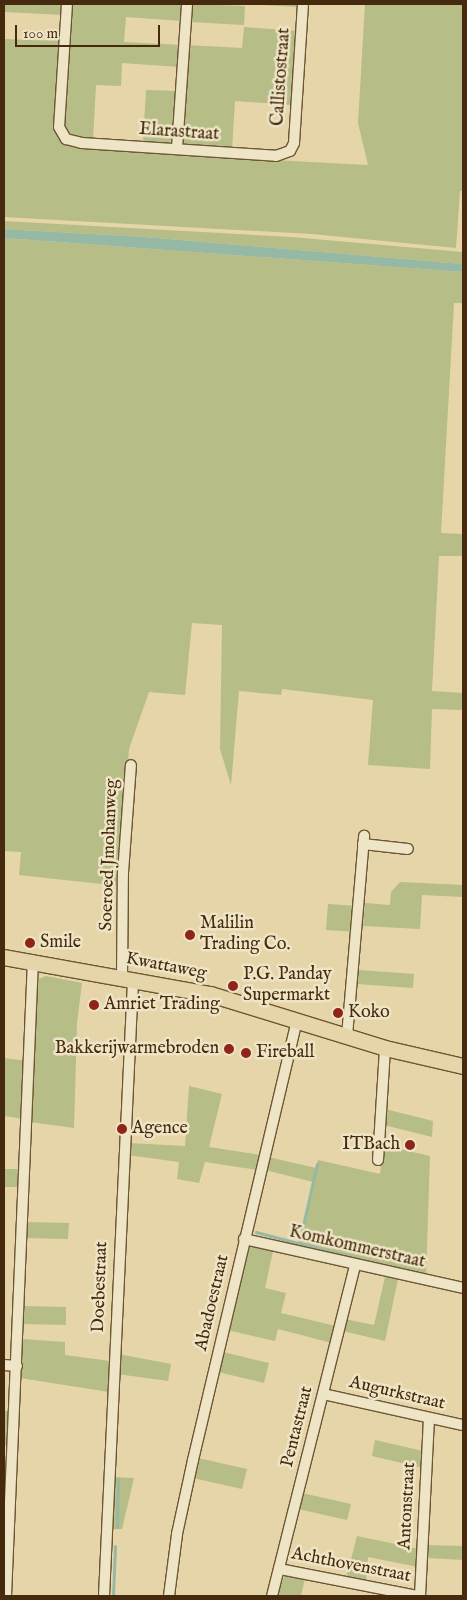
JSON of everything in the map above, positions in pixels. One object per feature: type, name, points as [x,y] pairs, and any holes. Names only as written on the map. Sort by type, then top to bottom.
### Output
[{"type":"main road","name":"Kwattaweg","points":[[4,957],[210,994],[296,1019],[384,1048],[463,1066]]},
{"type":"street","name":"Elarastraat","points":[[67,4],[59,127],[66,139],[82,143],[276,156],[290,151]]},
{"type":"street","points":[[177,148],[187,4]]},
{"type":"street","name":"Callistostraat","points":[[290,151],[294,144],[303,4]]},
{"type":"street","name":"Soeroed Jmohanweg","points":[[128,979],[124,873],[130,764]]},
{"type":"street","points":[[347,1036],[364,840],[408,849]]},
{"type":"street","points":[[6,1596],[33,962]]},
{"type":"street","name":"Doebestraat","points":[[104,1596],[128,979]]},
{"type":"street","name":"Abadoestraat","points":[[169,1596],[189,1478],[296,1019]]},
{"type":"street","points":[[378,1160],[384,1048]]},
{"type":"street","name":"Komkommerstraat","points":[[244,1239],[463,1288]]},
{"type":"street","name":"Pentastraat","points":[[272,1596],[355,1265]]},
{"type":"street","points":[[4,1365],[17,1366]]},
{"type":"street","name":"Augurkstraat","points":[[323,1394],[463,1425]]},
{"type":"street","name":"Antonstraat","points":[[419,1596],[429,1418]]},
{"type":"street","name":"Achthovenstraat","points":[[280,1568],[419,1596]]},
{"type":"green space","points":[[4,4],[64,4],[63,15],[4,12]]},
{"type":"green space","points":[[71,4],[182,4],[182,21],[126,17],[124,42],[181,45],[179,67],[122,63],[121,86],[96,85],[93,140],[69,137],[62,125]]},
{"type":"green space","points":[[191,4],[245,6],[244,25],[190,22]]},
{"type":"green space","points":[[244,4],[299,4],[298,7]]},
{"type":"green space","points":[[365,4],[463,4],[463,191],[460,191],[456,248],[312,234],[4,217],[4,39],[60,41],[62,140],[254,159],[368,165],[358,123]]},
{"type":"green space","points":[[244,27],[298,31],[293,105],[235,101],[232,149],[187,146],[182,141],[187,45],[242,48]]},
{"type":"green space","points":[[146,90],[178,91],[174,138],[168,143],[143,143]]},
{"type":"green space","points":[[4,221],[291,237],[463,252],[463,264],[145,237],[4,229]]},
{"type":"green space","points":[[4,238],[463,272],[463,303],[454,303],[441,533],[463,534],[463,556],[439,556],[432,691],[463,693],[463,710],[432,709],[430,769],[368,765],[373,700],[282,689],[281,695],[239,691],[231,785],[220,749],[222,625],[192,623],[185,695],[149,692],[129,749],[120,886],[19,875],[21,852],[4,851]]},
{"type":"green space","points":[[400,882],[463,885],[463,897],[422,895],[420,929],[363,926],[365,903],[390,905],[391,892]]},
{"type":"green space","points":[[328,904],[358,906],[357,932],[326,930]]},
{"type":"green space","points":[[359,970],[414,974],[413,988],[358,984]]},
{"type":"green space","points":[[46,976],[82,983],[77,1023],[74,1128],[30,1122],[37,980]]},
{"type":"green space","points":[[4,1058],[27,1061],[24,1119],[4,1116]]},
{"type":"green space","points":[[189,1086],[222,1094],[209,1147],[261,1155],[257,1170],[205,1162],[199,1183],[177,1179],[179,1162],[127,1155],[128,1143],[185,1146]]},
{"type":"green space","points":[[385,1109],[433,1121],[432,1137],[384,1125]]},
{"type":"green space","points":[[383,1145],[430,1156],[426,1277],[298,1248],[313,1182],[265,1170],[268,1157],[316,1168],[318,1160],[380,1174]]},
{"type":"green space","points":[[4,1169],[21,1169],[20,1187],[4,1187]]},
{"type":"green space","points":[[26,1222],[69,1223],[68,1239],[26,1238]]},
{"type":"green space","points":[[250,1246],[273,1251],[265,1288],[286,1293],[281,1313],[336,1326],[332,1343],[278,1329],[275,1341],[227,1330]]},
{"type":"green space","points":[[385,1277],[398,1279],[385,1341],[343,1331],[345,1319],[374,1325]]},
{"type":"green space","points":[[22,1306],[66,1307],[66,1325],[22,1324]]},
{"type":"green space","points":[[22,1339],[65,1342],[65,1355],[110,1361],[109,1392],[20,1378]]},
{"type":"green space","points":[[223,1352],[269,1363],[264,1383],[218,1372]]},
{"type":"green space","points":[[118,1354],[171,1364],[168,1381],[117,1374]]},
{"type":"green space","points":[[4,1411],[11,1411],[10,1446],[4,1445]]},
{"type":"green space","points":[[375,1440],[423,1451],[423,1468],[372,1456]]},
{"type":"green space","points":[[198,1458],[247,1469],[242,1489],[193,1478]]},
{"type":"green space","points":[[113,1477],[134,1478],[122,1529],[111,1529]]},
{"type":"green space","points":[[302,1493],[351,1504],[347,1520],[298,1509]]},
{"type":"green space","points":[[357,1536],[419,1549],[418,1567],[368,1557],[366,1582],[346,1579]]},
{"type":"green space","points":[[426,1545],[463,1546],[463,1560],[426,1558]]},
{"type":"green space","points":[[285,1575],[305,1579],[301,1596],[277,1596]]},
{"type":"shaded area","points":[[4,229],[145,237],[463,264],[463,272],[4,238]]},
{"type":"waterway","points":[[299,1243],[317,1164]]},
{"type":"waterway","points":[[256,1232],[361,1260]]},
{"type":"waterway","points":[[117,1527],[118,1479]]},
{"type":"waterway","points":[[113,1596],[115,1546]]},
{"type":"place","name":"Malilin Trading Co.","points":[[190,935]]},
{"type":"place","name":"Smile","points":[[30,943]]},
{"type":"place","name":"P.G. Panday Supermarkt","points":[[233,986]]},
{"type":"place","name":"Amriet Trading","points":[[94,1005]]},
{"type":"place","name":"Koko","points":[[338,1013]]},
{"type":"place","name":"Bakkerijwarmebroden","points":[[229,1049]]},
{"type":"place","name":"Fireball","points":[[246,1053]]},
{"type":"place","name":"Agence","points":[[122,1129]]},
{"type":"place","name":"ITBach","points":[[410,1145]]}]
